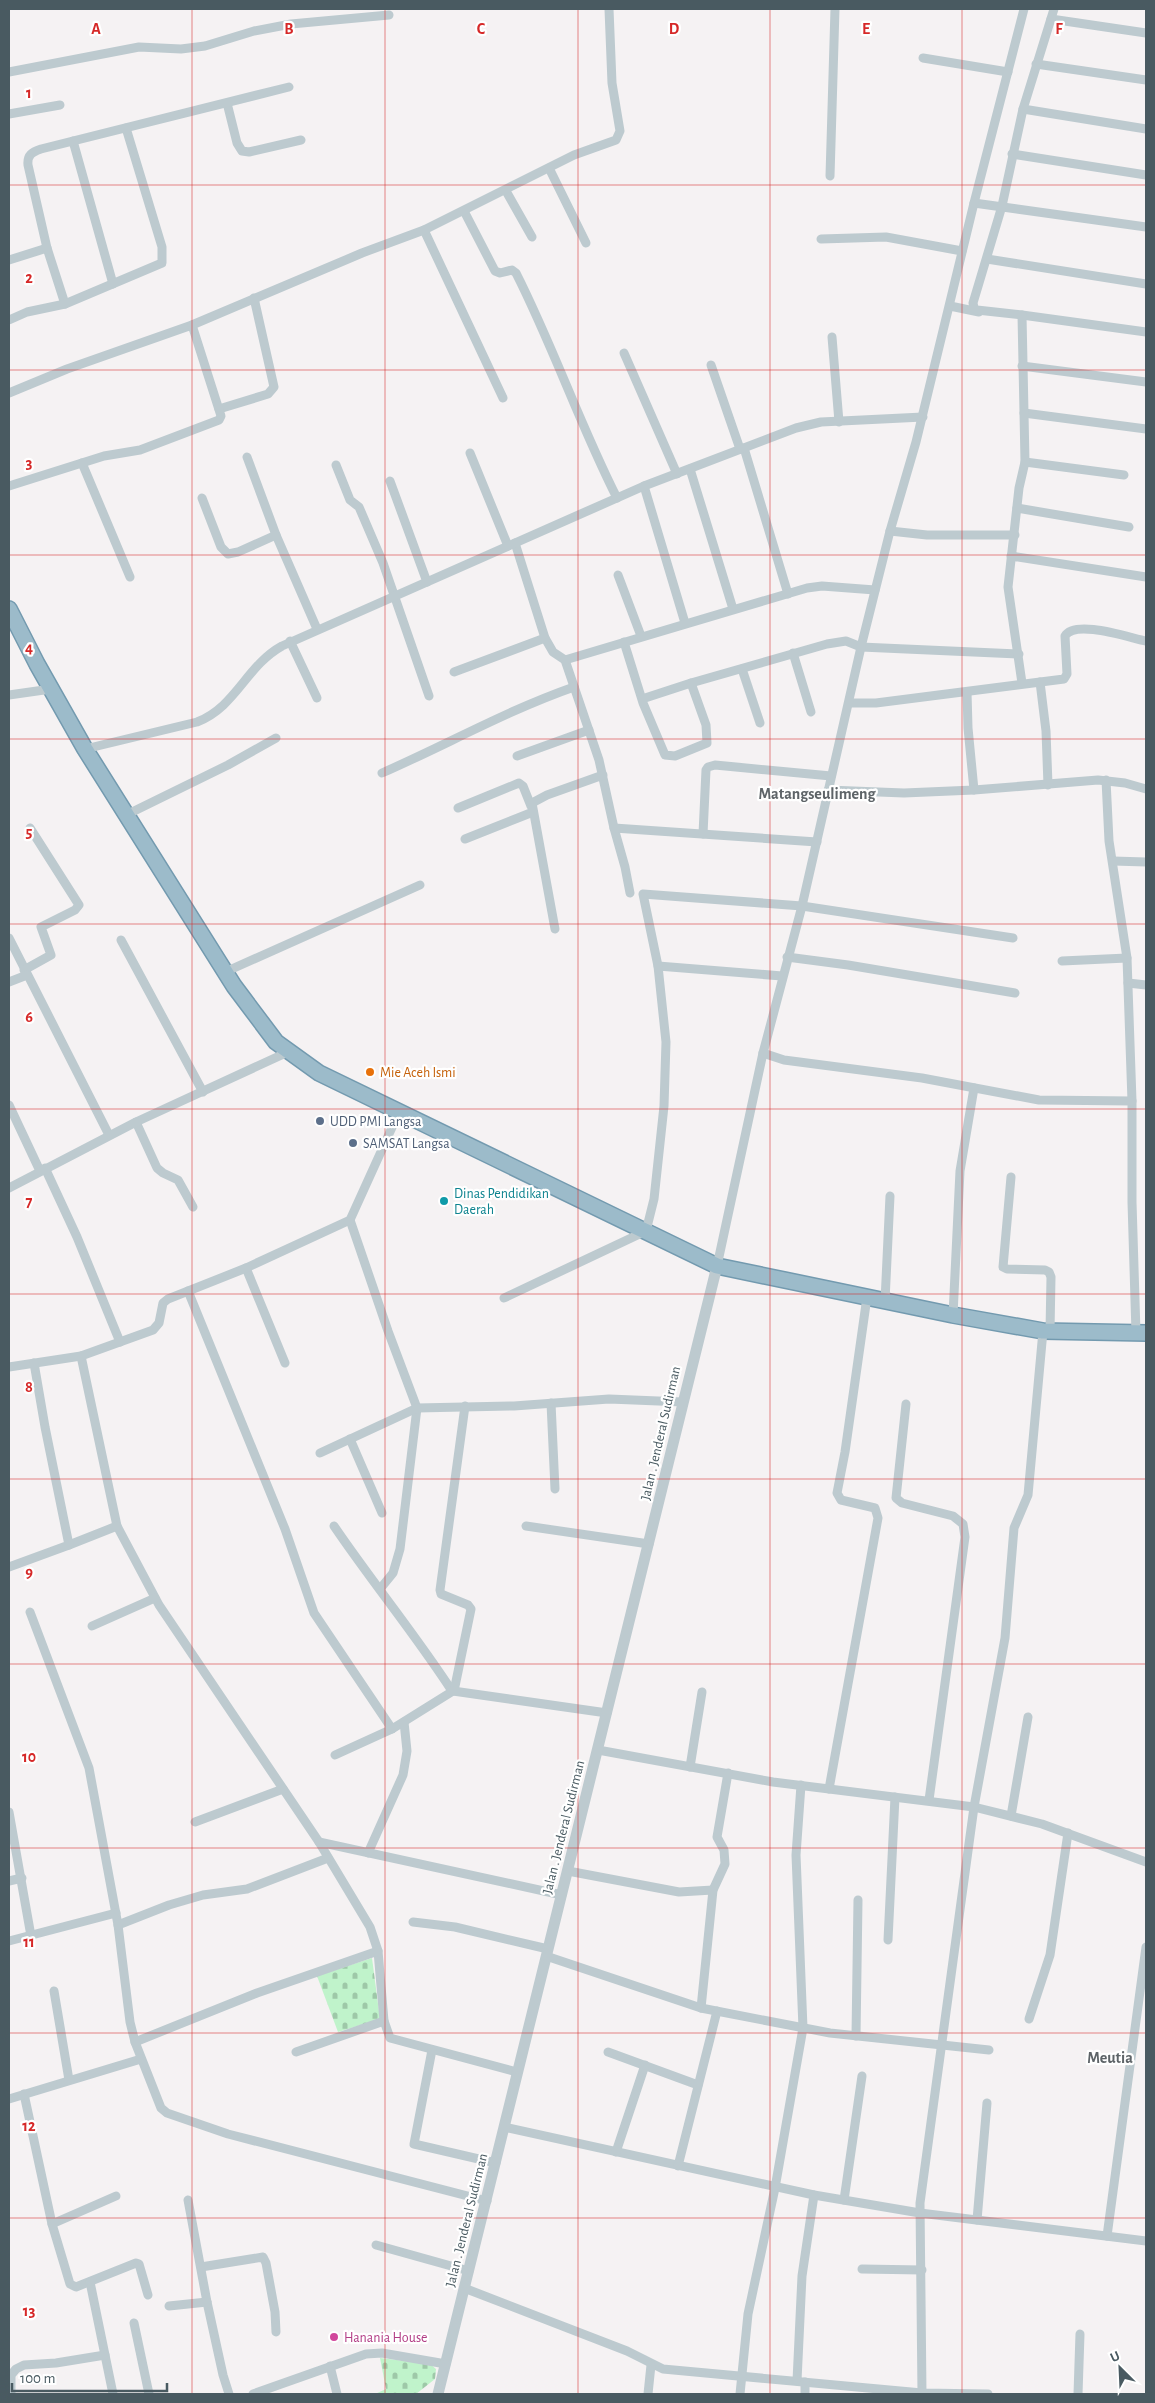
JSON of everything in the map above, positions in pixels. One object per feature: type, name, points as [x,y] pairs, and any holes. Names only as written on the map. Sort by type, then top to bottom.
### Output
[{"type":"highway","points":[[9,609],[85,749],[225,972],[259,1021],[288,1052],[319,1073],[716,1266],[953,1315],[1047,1331],[1141,1333]]},
{"type":"street","points":[[9,393],[67,369],[192,325],[362,253],[424,230],[464,212],[581,152],[614,141],[620,135],[612,83],[609,9]]},
{"type":"street","points":[[830,176],[834,9]]},
{"type":"street","points":[[716,1266],[766,1054],[782,976],[790,957],[804,906],[816,842],[832,790],[831,776],[861,647],[890,531],[923,417],[962,251],[977,203],[1024,9]]},
{"type":"street","points":[[1054,9],[1023,109],[997,205],[987,259],[973,303],[976,310],[1146,332]]},
{"type":"street","points":[[9,72],[145,46],[169,50],[205,46],[245,34],[291,24],[389,15]]},
{"type":"street","points":[[1051,19],[1146,33]]},
{"type":"street","points":[[923,58],[1008,72]]},
{"type":"street","points":[[1036,64],[1146,80]]},
{"type":"street","points":[[65,304],[47,248],[28,158],[34,151],[289,88]]},
{"type":"street","points":[[226,103],[237,143],[242,151],[249,152],[300,140]]},
{"type":"street","points":[[9,114],[60,105]]},
{"type":"street","points":[[1023,109],[1146,129]]},
{"type":"street","points":[[9,320],[27,312],[65,304],[160,265],[163,257],[126,128]]},
{"type":"street","points":[[73,141],[113,284]]},
{"type":"street","points":[[1012,154],[1146,175]]},
{"type":"street","points":[[549,168],[586,243]]},
{"type":"street","points":[[506,191],[532,236]]},
{"type":"street","points":[[977,203],[1029,212],[1146,227]]},
{"type":"street","points":[[464,212],[495,271],[500,273],[512,270],[516,273],[541,323],[595,454],[617,498]]},
{"type":"street","points":[[424,230],[503,398]]},
{"type":"street","points":[[821,239],[886,237],[962,251]]},
{"type":"street","points":[[9,260],[47,248]]},
{"type":"street","points":[[987,259],[1146,284]]},
{"type":"street","points":[[218,409],[268,394],[274,388],[254,298]]},
{"type":"street","points":[[950,306],[972,312],[983,311]]},
{"type":"street","points":[[1022,315],[1025,462],[1019,488],[1009,592],[1022,683]]},
{"type":"street","points":[[9,486],[112,454],[140,450],[210,425],[221,418],[192,325]]},
{"type":"street","points":[[832,337],[840,422]]},
{"type":"street","points":[[624,353],[677,474]]},
{"type":"street","points":[[711,365],[742,449],[788,594]]},
{"type":"street","points":[[1022,366],[1146,382]]},
{"type":"street","points":[[1024,414],[1146,429]]},
{"type":"street","points":[[85,749],[197,722],[211,716],[227,704],[246,677],[266,656],[290,641],[644,486],[808,424],[923,417]]},
{"type":"street","points":[[470,453],[511,545],[545,638],[553,652],[565,660],[603,775],[614,828],[626,867],[630,893]]},
{"type":"street","points":[[247,457],[276,535],[316,629]]},
{"type":"street","points":[[1025,462],[1124,475]]},
{"type":"street","points":[[82,463],[130,577]]},
{"type":"street","points":[[336,465],[350,500],[359,507],[391,583],[393,595],[428,696]]},
{"type":"street","points":[[690,469],[733,609]]},
{"type":"street","points":[[390,481],[427,582]]},
{"type":"street","points":[[644,486],[685,623]]},
{"type":"street","points":[[202,498],[225,552],[232,554],[238,552],[276,535]]},
{"type":"street","points":[[1017,508],[1129,527]]},
{"type":"street","points":[[890,531],[927,535],[1015,535]]},
{"type":"street","points":[[1011,556],[1146,577]]},
{"type":"street","points":[[618,575],[641,636]]},
{"type":"street","points":[[565,660],[815,586],[875,590]]},
{"type":"street","points":[[849,703],[876,703],[1062,679],[1067,676],[1064,639],[1066,633],[1070,630],[1098,630],[1146,641]]},
{"type":"street","points":[[454,672],[545,638]]},
{"type":"street","points":[[290,641],[317,698]]},
{"type":"street","points":[[642,699],[793,653],[842,641],[861,647],[1019,654]]},
{"type":"street","points":[[624,642],[642,699],[664,754],[668,757],[704,745],[708,740],[706,725],[691,684]]},
{"type":"street","points":[[793,653],[811,712]]},
{"type":"street","points":[[742,669],[760,723]]},
{"type":"street","points":[[1040,682],[1046,731],[1048,785]]},
{"type":"street","points":[[382,773],[467,734],[524,705],[574,687]]},
{"type":"street","points":[[9,695],[51,689]]},
{"type":"street","points":[[968,692],[968,728],[974,790]]},
{"type":"street","points":[[517,756],[589,730]]},
{"type":"street","points":[[126,815],[228,765],[276,738]]},
{"type":"street","points":[[702,834],[706,770],[709,766],[831,776]]},
{"type":"street","points":[[555,929],[532,802],[538,798],[603,775]]},
{"type":"street","points":[[1106,780],[1112,862],[1127,958],[1132,1101],[1132,1202],[1141,1333]]},
{"type":"street","points":[[832,790],[904,793],[974,790],[1106,780],[1146,790]]},
{"type":"street","points":[[458,808],[519,783],[532,809]]},
{"type":"street","points":[[466,839],[532,809]]},
{"type":"street","points":[[9,982],[51,955],[41,927],[71,912],[79,905],[30,828]]},
{"type":"street","points":[[614,828],[816,842]]},
{"type":"street","points":[[1112,862],[1146,862]]},
{"type":"street","points":[[225,972],[420,885]]},
{"type":"street","points":[[504,1298],[646,1231],[654,1200],[664,1106],[666,1042],[658,966],[643,894],[804,906],[819,910],[1013,938]]},
{"type":"street","points":[[9,938],[109,1135]]},
{"type":"street","points":[[120,940],[203,1092]]},
{"type":"street","points":[[790,957],[848,965],[1015,994]]},
{"type":"street","points":[[1062,961],[1127,958]]},
{"type":"street","points":[[658,966],[782,976]]},
{"type":"street","points":[[1128,983],[1146,985]]},
{"type":"street","points":[[9,1188],[109,1135],[288,1052]]},
{"type":"street","points":[[766,1054],[784,1060],[922,1078],[1039,1100],[1132,1101]]},
{"type":"street","points":[[953,1315],[960,1171],[974,1088]]},
{"type":"street","points":[[9,1104],[77,1237],[120,1342]]},
{"type":"street","points":[[9,1367],[81,1356],[153,1330],[159,1323],[162,1303],[246,1268],[350,1220],[399,1112]]},
{"type":"street","points":[[136,1122],[157,1168],[178,1180],[193,1207]]},
{"type":"street","points":[[922,2394],[920,2213],[940,2046],[974,1807],[1005,1638],[1014,1528],[1028,1495],[1047,1331],[1051,1277],[1049,1272],[1045,1270],[1007,1269],[1003,1265],[1010,1177]]},
{"type":"street","points":[[885,1301],[890,1196]]},
{"type":"street","points":[[350,1220],[417,1408],[400,1548],[393,1573],[380,1589]]},
{"type":"street","name":"Jalan . Jenderal Sudirman","points":[[438,2394],[716,1266]]},
{"type":"street","points":[[246,1268],[285,1363]]},
{"type":"street","points":[[188,1291],[285,1529],[314,1613],[392,1729]]},
{"type":"street","points":[[829,1789],[878,1518],[875,1508],[841,1500],[837,1493],[845,1452],[867,1297]]},
{"type":"street","points":[[81,1356],[117,1526],[155,1598],[319,1842],[370,1927],[378,1951],[384,2022],[390,2038],[517,2072]]},
{"type":"street","points":[[34,1363],[45,1428],[69,1544]]},
{"type":"street","points":[[320,1453],[417,1408],[609,1399],[683,1402]]},
{"type":"street","points":[[551,1403],[555,1489]]},
{"type":"street","points":[[906,1404],[896,1498],[902,1503],[954,1516],[963,1524],[965,1536],[928,1800]]},
{"type":"street","points":[[453,1691],[471,1609],[468,1605],[441,1594],[440,1590],[465,1406]]},
{"type":"street","points":[[350,1439],[382,1513]]},
{"type":"street","points":[[9,1567],[117,1526]]},
{"type":"street","points":[[334,1526],[424,1648],[453,1691]]},
{"type":"street","points":[[526,1526],[649,1544]]},
{"type":"street","points":[[92,1626],[155,1598]]},
{"type":"street","points":[[30,1612],[89,1768],[118,1925],[130,2022],[135,2042],[161,2108],[167,2113],[228,2134],[487,2201]]},
{"type":"street","points":[[335,1755],[392,1729],[453,1691],[607,1713]]},
{"type":"street","points":[[690,1767],[702,1692]]},
{"type":"street","points":[[1010,1816],[1028,1717]]},
{"type":"street","points":[[368,1853],[403,1775],[407,1751],[404,1722]]},
{"type":"street","points":[[598,1750],[802,1785],[974,1807],[1068,1833],[1146,1862]]},
{"type":"street","points":[[701,2008],[713,1890],[725,1864],[724,1850],[717,1837],[728,1773]]},
{"type":"street","points":[[740,2394],[740,2376],[748,2314],[776,2188],[803,2028],[796,1855],[802,1785]]},
{"type":"street","points":[[195,1822],[283,1789]]},
{"type":"street","points":[[888,1940],[895,1797]]},
{"type":"street","points":[[9,1815],[22,1878],[31,1936]]},
{"type":"street","points":[[1029,2019],[1050,1955],[1068,1833]]},
{"type":"street","points":[[319,1842],[562,1895]]},
{"type":"street","points":[[118,1925],[169,1905],[203,1895],[247,1889],[328,1858]]},
{"type":"street","points":[[568,1871],[679,1892],[713,1890]]},
{"type":"street","points":[[9,1881],[22,1878]]},
{"type":"street","points":[[856,2036],[858,1900]]},
{"type":"street","points":[[9,1940],[31,1936],[116,1913]]},
{"type":"street","points":[[414,1922],[491,1934],[547,1952],[701,2008],[803,2028],[856,2036],[989,2050]]},
{"type":"street","points":[[1107,2236],[1146,1946]]},
{"type":"street","points":[[135,2042],[257,1993],[378,1951]]},
{"type":"street","points":[[54,1990],[69,2080]]},
{"type":"street","points":[[678,2166],[717,2011]]},
{"type":"street","points":[[296,2052],[384,2022]]},
{"type":"street","points":[[432,2050],[414,2144],[496,2163]]},
{"type":"street","points":[[608,2052],[698,2085]]},
{"type":"street","points":[[9,2098],[142,2059]]},
{"type":"street","points":[[616,2152],[645,2065]]},
{"type":"street","points":[[844,2200],[862,2076]]},
{"type":"street","points":[[24,2094],[52,2224],[70,2284],[76,2287],[137,2263],[148,2295]]},
{"type":"street","points":[[977,2220],[987,2103]]},
{"type":"street","points":[[504,2127],[814,2195],[920,2213],[1146,2241]]},
{"type":"street","points":[[805,2394],[801,2382],[802,2276],[814,2195]]},
{"type":"street","points":[[52,2224],[116,2196]]},
{"type":"street","points":[[188,2200],[207,2302],[229,2394]]},
{"type":"street","points":[[376,2245],[469,2271]]},
{"type":"street","points":[[201,2267],[263,2257],[274,2304],[276,2332]]},
{"type":"street","points":[[862,2269],[922,2270]]},
{"type":"street","points":[[90,2282],[114,2394]]},
{"type":"street","points":[[464,2288],[627,2351],[651,2365],[663,2369],[922,2394],[988,2394]]},
{"type":"street","points":[[169,2306],[207,2302]]},
{"type":"street","points":[[134,2323],[149,2394]]},
{"type":"street","points":[[1078,2394],[1080,2334]]},
{"type":"street","points":[[253,2394],[355,2356],[376,2352],[446,2364]]},
{"type":"street","points":[[11,2394],[11,2374],[24,2365],[105,2355]]},
{"type":"street","points":[[648,2394],[651,2365]]},
{"type":"street","points":[[330,2366],[337,2394]]},
{"type":"green space","points":[[372,1958],[380,2019],[338,2032],[317,1976]]},
{"type":"green space","points":[[380,2358],[430,2364],[436,2369],[435,2379],[416,2394],[375,2394],[386,2389]]},
{"type":"place","name":"Mie Aceh Ismi","points":[[370,1072]]},
{"type":"place","name":"UDD PMI Langsa","points":[[320,1121]]},
{"type":"place","name":"SAMSAT Langsa","points":[[353,1143]]},
{"type":"place","name":"Dinas Pendidikan Daerah","points":[[444,1201]]},
{"type":"place","name":"Hanania House","points":[[334,2337]]},
{"type":"district","name":"Matangseulimeng","points":[[817,793]]},
{"type":"district","name":"Meutia","points":[[1110,2057]]}]
